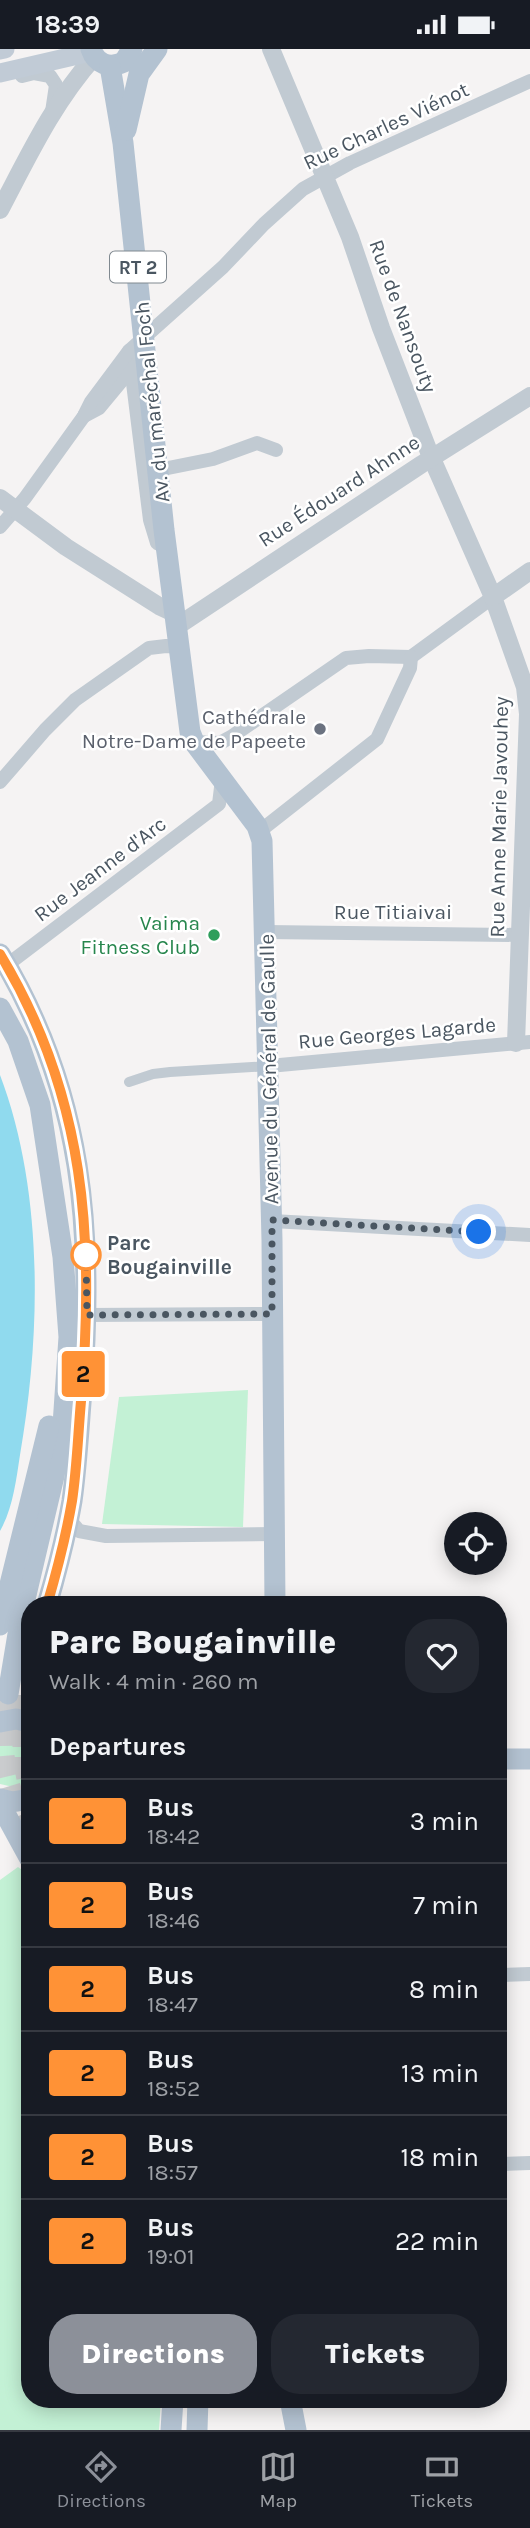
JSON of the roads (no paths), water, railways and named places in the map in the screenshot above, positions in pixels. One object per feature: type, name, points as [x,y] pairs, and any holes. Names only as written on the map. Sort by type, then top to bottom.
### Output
[{"type":"main road","points":[[0,50],[5,49]]},
{"type":"main road","points":[[0,73],[96,56],[124,62],[132,49]]},
{"type":"main road","points":[[123,143],[139,74],[157,49]]},
{"type":"main road","name":"Av. du maréchal Foch","points":[[96,56],[123,143],[176,629]]},
{"type":"main road","name":"RT 2","points":[[176,629],[189,726],[194,742],[225,792]]},
{"type":"main road","points":[[225,792],[254,823]]},
{"type":"main road","name":"Avenue du Général de Gaulle","points":[[254,823],[266,932],[272,1220],[275,1596]]},
{"type":"main road","points":[[3,960],[29,1008],[49,1054],[67,1107],[83,1210],[87,1315],[81,1395],[69,1519],[49,1596]]},
{"type":"main road","points":[[0,1008],[18,1041],[40,1105],[63,1257],[69,1337],[63,1425],[45,1522],[26,1596]]},
{"type":"main road","points":[[0,1625],[48,1430],[57,1355],[63,1257]]},
{"type":"main road","points":[[38,1596],[68,1469],[81,1395]]},
{"type":"main road","points":[[21,1616],[15,1694],[21,1670]]},
{"type":"main road","points":[[0,1722],[21,1720]]},
{"type":"main road","points":[[507,1759],[530,1759]]},
{"type":"main road","points":[[21,1800],[0,1802],[21,1843]]},
{"type":"main road","points":[[171,2430],[172,2408]]},
{"type":"main road","points":[[197,2430],[198,2408]]},
{"type":"main road","points":[[292,2408],[296,2430]]},
{"type":"street","name":"Rue de Nansouty","points":[[271,49],[350,237],[381,328],[432,458],[493,597]]},
{"type":"street","points":[[0,210],[51,113],[72,81],[96,56]]},
{"type":"street","points":[[0,80],[34,73],[50,76],[56,85],[51,113]]},
{"type":"street","name":"Rue Charles Viénot","points":[[84,417],[91,402],[129,351],[223,267],[264,223],[303,188],[530,81]]},
{"type":"street","points":[[129,351],[150,520],[158,543],[167,550]]},
{"type":"street","points":[[8,504],[25,498],[84,417],[99,408],[132,367]]},
{"type":"street","name":"Rue Édouard Ahnne","points":[[176,629],[530,396]]},
{"type":"street","points":[[158,470],[213,459],[257,443],[275,450]]},
{"type":"street","points":[[0,527],[8,504]]},
{"type":"street","points":[[2,776],[75,700],[149,648],[166,646],[176,629],[111,576],[8,504]]},
{"type":"street","points":[[194,742],[220,743],[346,658],[411,657],[530,571]]},
{"type":"street","name":"Rue Anne Marie Javouhey","points":[[493,597],[527,696],[520,935],[523,1040]]},
{"type":"street","points":[[254,823],[377,740],[410,668],[411,657]]},
{"type":"street","name":"Rue Jeanne d'Arc","points":[[3,960],[225,792]]},
{"type":"street","name":"Rue Titiaivai","points":[[266,932],[520,935]]},
{"type":"street","name":"Rue Georges Lagarde","points":[[269,1066],[523,1040]]},
{"type":"street","points":[[129,1082],[153,1074],[269,1066]]},
{"type":"street","points":[[272,1220],[530,1235]]},
{"type":"street","points":[[87,1315],[272,1314]]},
{"type":"street","points":[[69,1519],[79,1531],[106,1536],[274,1534]]},
{"type":"street","points":[[507,1975],[530,1974]]},
{"type":"street","points":[[507,2164],[530,2163]]},
{"type":"water","points":[[0,1075],[25,1166],[31,1214],[35,1312],[27,1409],[17,1475],[11,1504],[0,1531]]},
{"type":"tunnel","points":[[8,1694],[4,1732],[5,1763],[12,1793],[21,1814]]},
{"type":"place","name":"Cathédrale Notre-Dame de Papeete","points":[[320,729]]},
{"type":"place","name":"Vaima Fitness Club","points":[[214,935]]},
{"type":"place","name":"Parc Bougainville","points":[[86,1255]]}]
